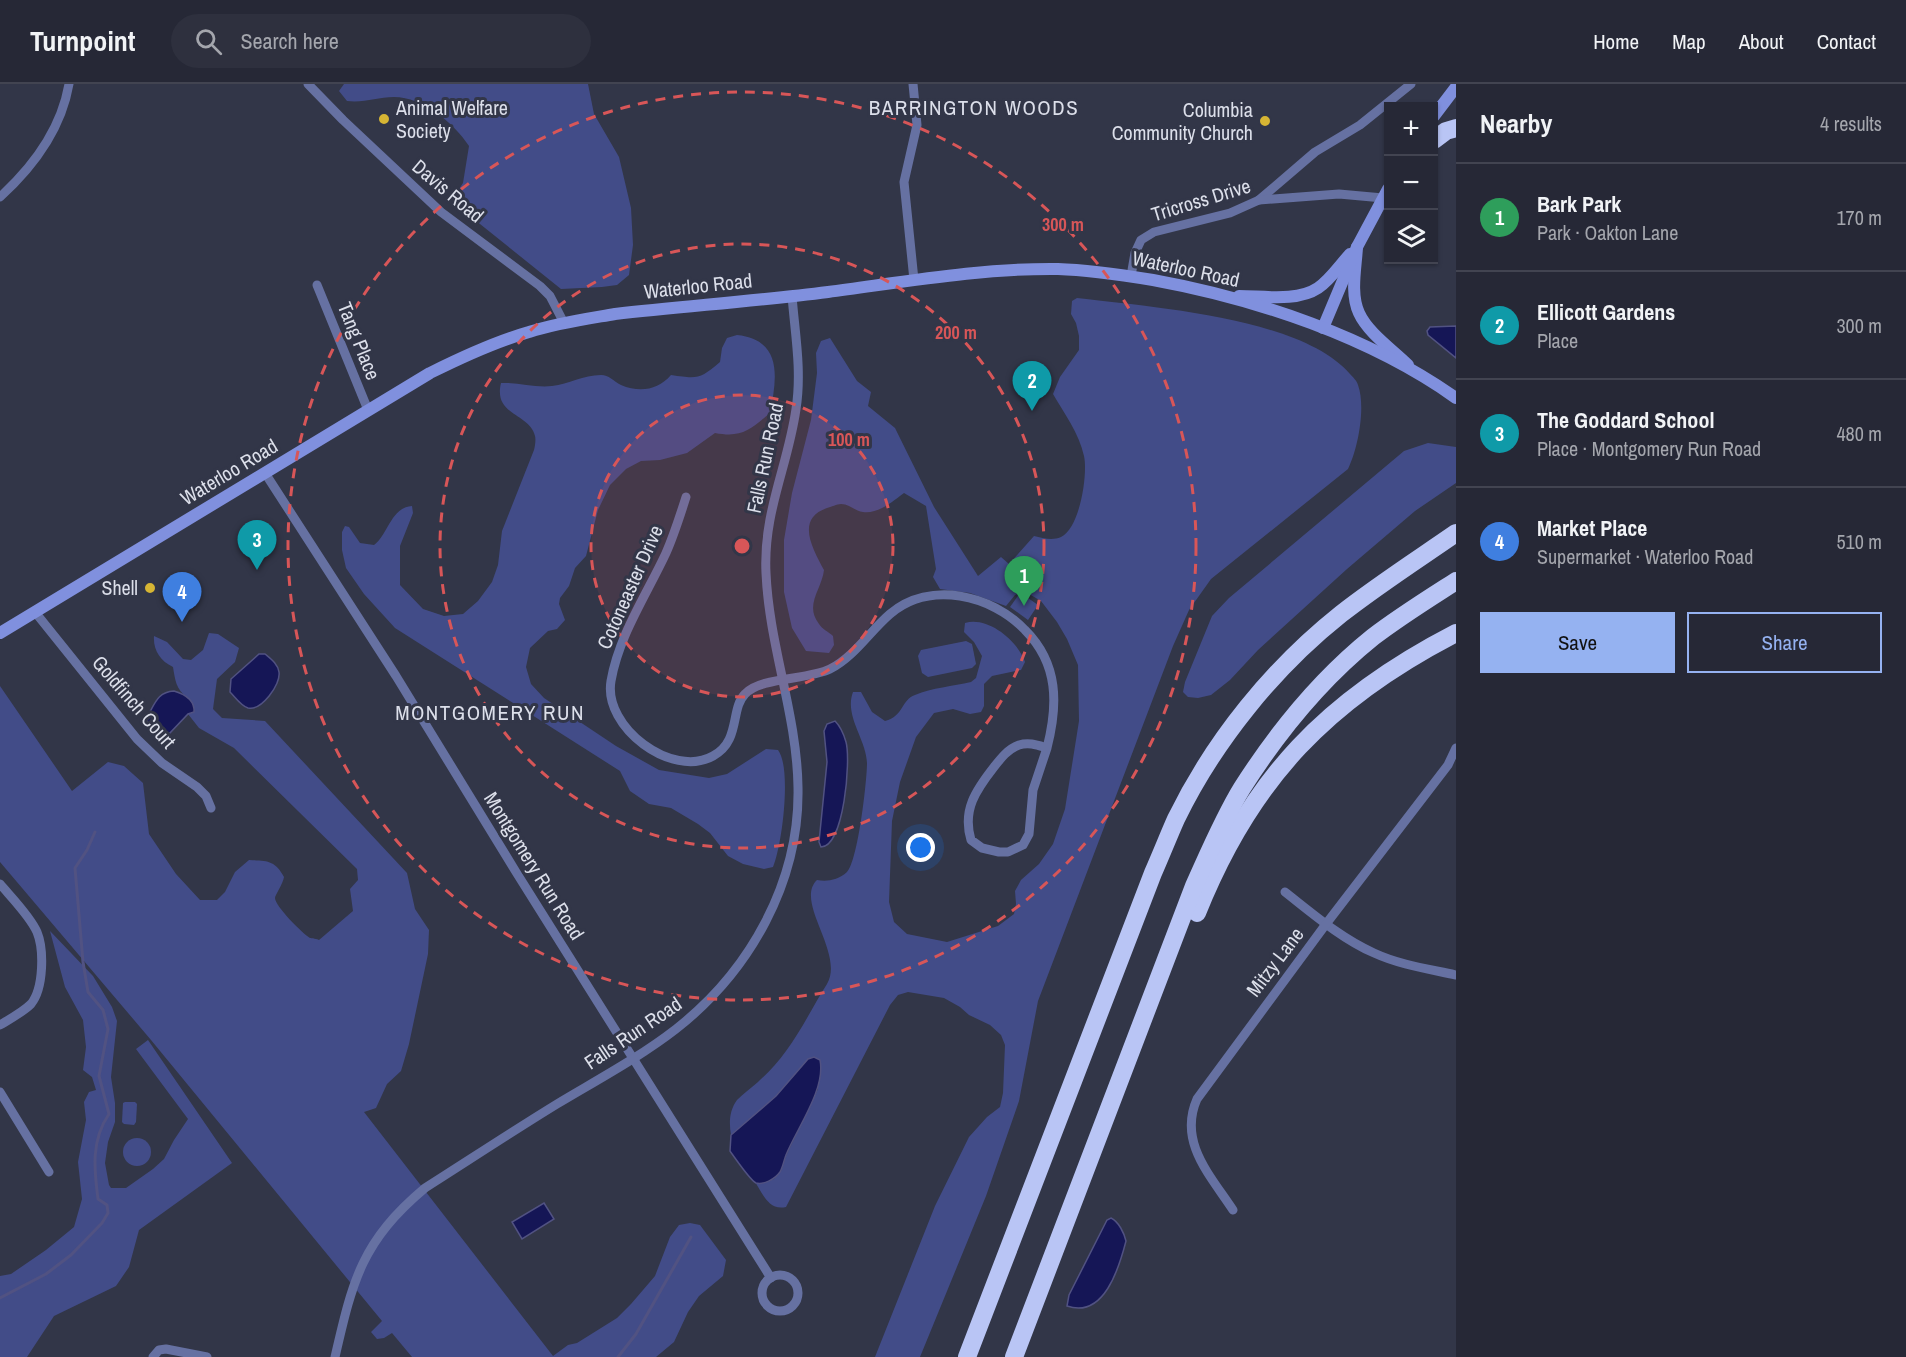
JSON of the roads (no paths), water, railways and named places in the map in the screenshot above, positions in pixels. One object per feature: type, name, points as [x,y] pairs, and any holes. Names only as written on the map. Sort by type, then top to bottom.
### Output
[{"type":"highway","points":[[1438,137],[1456,128]]},
{"type":"highway","points":[[967,1357],[1153,873],[1177,818],[1202,772],[1237,721],[1301,650],[1340,615],[1456,533]]},
{"type":"highway","points":[[1014,1357],[1194,886],[1217,833],[1242,788],[1303,707],[1334,674],[1372,638],[1456,581]]},
{"type":"highway","points":[[1101,1128],[1162,1000],[1221,857],[1253,803],[1296,749],[1333,712],[1400,663],[1456,633]]},
{"type":"main road","points":[[1438,111],[1456,87]]},
{"type":"main road","points":[[1323,328],[1357,247],[1384,197]]},
{"type":"main road","points":[[1223,296],[1288,296],[1311,291],[1320,286],[1357,247]]},
{"type":"main road","points":[[1357,247],[1355,292],[1358,312],[1373,331],[1420,376]]},
{"type":"main road","name":"Waterloo Road","points":[[0,633],[430,373],[501,341],[564,323],[672,307],[792,296],[914,280],[1060,269],[1131,276],[1223,296],[1323,328],[1420,376],[1456,398]]},
{"type":"street","points":[[0,197],[30,168],[52,133],[60,116],[69,84]]},
{"type":"street","name":"Davis Road","points":[[308,84],[441,212],[540,286],[550,296],[564,323]]},
{"type":"street","points":[[913,84],[917,125],[904,188],[914,280]]},
{"type":"street","points":[[1259,200],[1315,152],[1360,125],[1411,84]]},
{"type":"street","name":"Tricross Drive","points":[[1131,276],[1141,240],[1154,232],[1230,213],[1259,200],[1384,193]]},
{"type":"street","name":"Tang Place","points":[[317,285],[368,410]]},
{"type":"street","name":"Falls Run Road","points":[[335,1357],[347,1304],[362,1262],[386,1225],[400,1209],[425,1188],[633,1057],[697,1012],[727,981],[752,946],[780,890],[794,841],[798,788],[793,734],[768,597],[766,549],[774,496],[796,408],[798,360],[792,296]]},
{"type":"street","name":"Montgomery Run Road","points":[[265,473],[396,676],[771,1278]]},
{"type":"street","name":"Cotoneaster Drive","points":[[686,497],[665,554],[623,641],[616,661],[610,701],[617,717],[627,730],[653,749],[676,760],[694,762],[714,756],[727,744],[741,699],[746,692],[753,687],[783,681]]},
{"type":"street","points":[[783,681],[814,674],[837,665],[892,612],[905,605],[941,595],[973,598],[1003,611],[1028,632],[1045,659],[1055,690],[1053,726],[1047,748],[1033,790],[1029,834],[1023,844],[1008,852],[982,848],[971,840],[967,819],[972,799],[1003,755],[1011,748],[1021,744],[1047,748]]},
{"type":"street","name":"Goldfinch Court","points":[[35,612],[137,739],[162,763],[206,796],[212,808]]},
{"type":"street","name":"Mitzy Lane","points":[[1233,1210],[1193,1145],[1190,1122],[1192,1110],[1206,1085],[1448,765],[1456,748]]},
{"type":"street","points":[[0,884],[37,932],[41,970],[39,986],[30,1004],[0,1025]]},
{"type":"street","points":[[1285,892],[1326,924],[1374,953],[1405,964],[1456,975]]},
{"type":"street","points":[[0,1092],[49,1172]]},
{"type":"street","points":[[153,1357],[159,1350],[166,1349],[207,1357]]},
{"type":"waterway","points":[[0,1298],[46,1274],[71,1255],[102,1223],[108,1213],[107,1205],[98,1199],[95,1166],[99,1134],[109,1114],[99,1076],[108,1029],[103,1010],[88,992],[83,962],[75,868],[95,832]]},
{"type":"waterway","points":[[618,1357],[636,1334],[691,1237]]},
{"type":"place","name":"Animal Welfare Society","points":[[384,119]]},
{"type":"place","name":"Columbia Community Church","points":[[1265,121]]},
{"type":"place","name":"Ellicott Gardens","points":[[1032,411]]},
{"type":"place","name":"The Goddard School","points":[[257,570]]},
{"type":"place","name":"Shell","points":[[150,588]]},
{"type":"place","name":"Bark Park","points":[[1024,606]]},
{"type":"place","name":"Market Place","points":[[182,622]]},
{"type":"district","name":"BARRINGTON WOODS","points":[[974,108]]},
{"type":"district","name":"MONTGOMERY RUN","points":[[490,713]]}]
